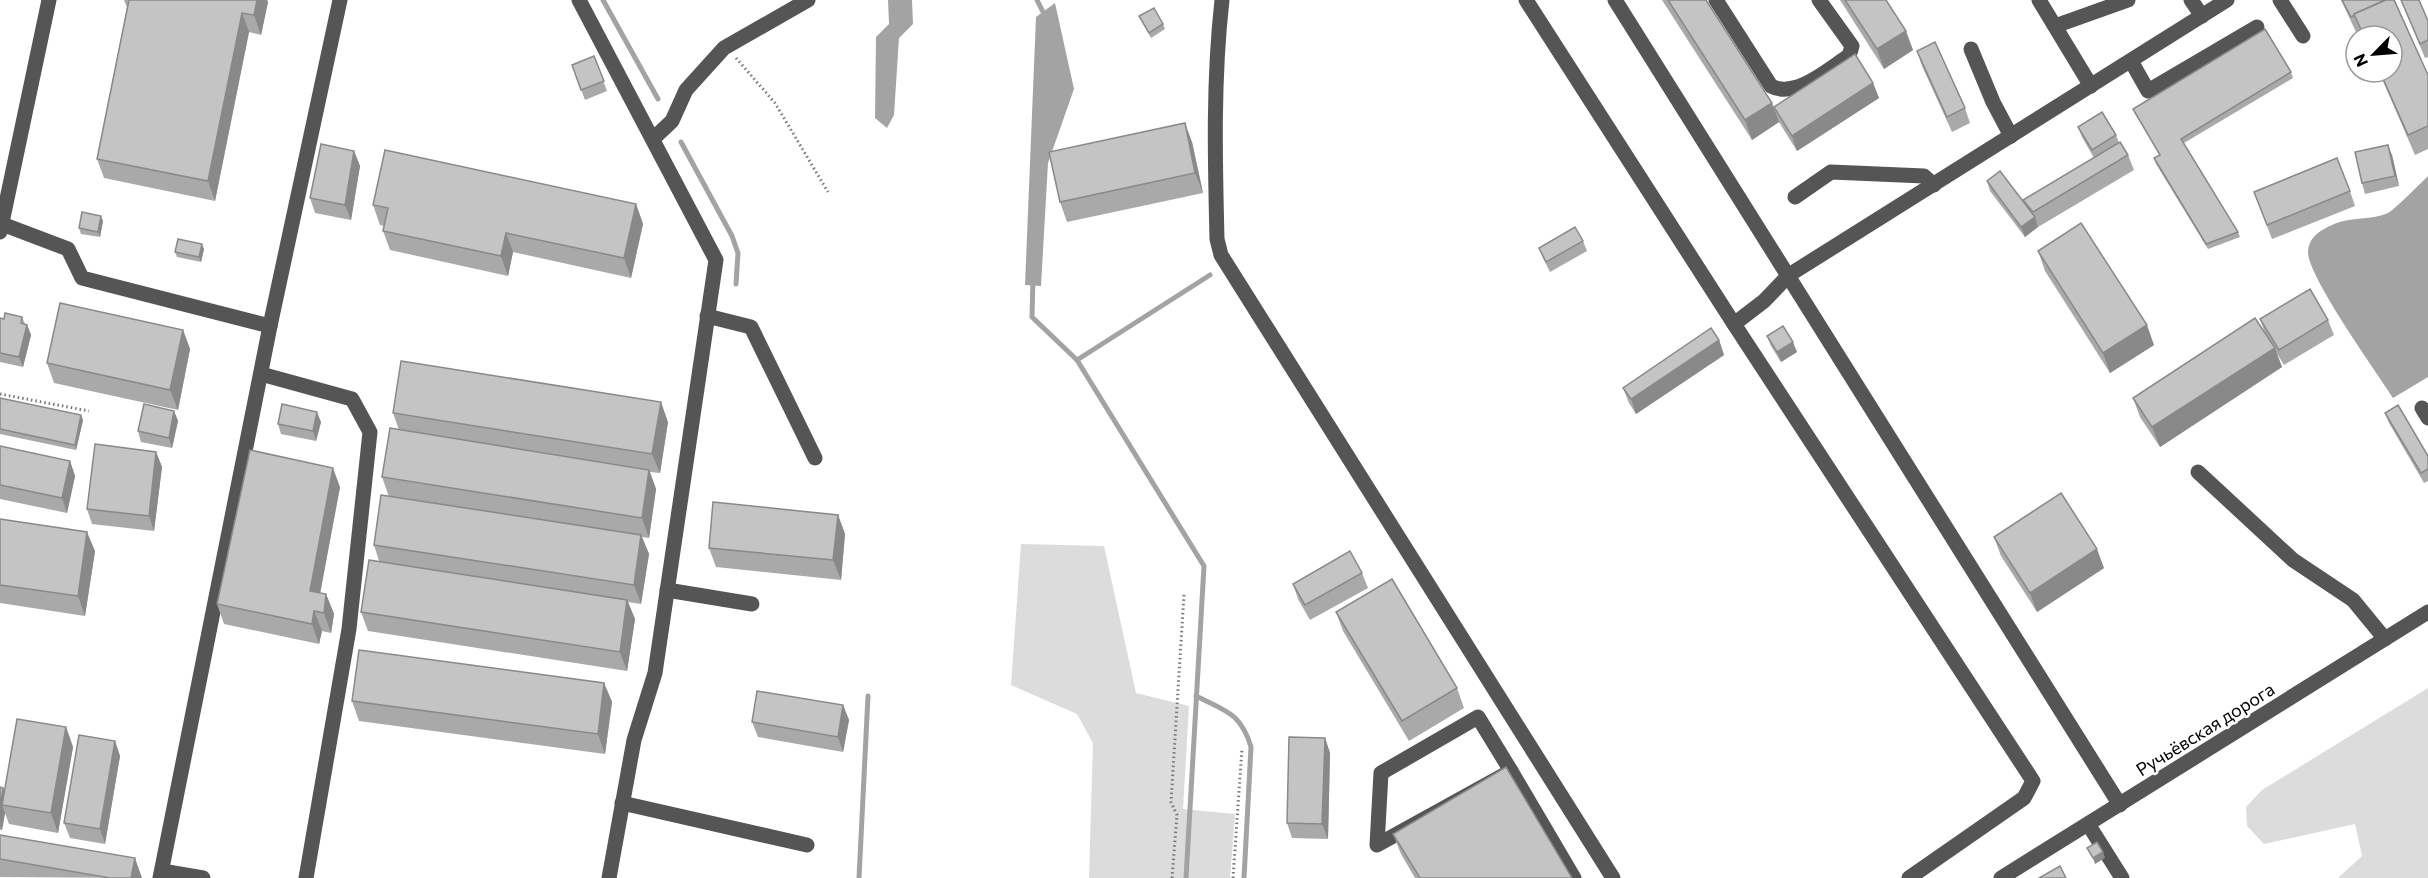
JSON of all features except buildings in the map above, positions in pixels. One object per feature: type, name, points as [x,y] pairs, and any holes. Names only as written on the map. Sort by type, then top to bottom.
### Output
[{"type":"street","points":[[49,0],[1,228],[68,249],[82,278],[270,326]]},
{"type":"street","points":[[203,878],[161,874],[270,326],[340,0]]},
{"type":"street","points":[[579,0],[654,138],[716,260],[655,673],[634,740],[609,878]]},
{"type":"street","points":[[654,138],[672,121],[686,90],[724,48],[808,0]]},
{"type":"street","points":[[1222,0],[1216,51],[1214,126],[1216,239],[1221,255],[1613,878]]},
{"type":"street","points":[[1526,0],[1734,324],[2033,781],[2024,798],[1909,878]]},
{"type":"street","points":[[1615,0],[2120,805]]},
{"type":"street","points":[[1716,0],[1771,86],[1780,91],[1798,88],[1849,57],[1852,46],[1820,0]]},
{"type":"street","points":[[2039,0],[2091,86]]},
{"type":"street","points":[[2055,26],[2128,0]]},
{"type":"street","points":[[2191,0],[2202,16]]},
{"type":"street","points":[[1734,324],[1764,301],[1789,275],[2227,0]]},
{"type":"street","points":[[2280,0],[2303,36]]},
{"type":"street","points":[[2131,61],[2148,91],[2257,27]]},
{"type":"street","points":[[1971,49],[1993,102],[2012,136]]},
{"type":"street","points":[[1795,197],[1831,172],[1924,176],[1934,185]]},
{"type":"street","points":[[707,316],[751,327],[815,458]]},
{"type":"street","points":[[261,374],[352,399],[370,432],[349,629],[306,878]]},
{"type":"street","points":[[2198,472],[2293,560],[2353,600],[2385,639]]},
{"type":"street","points":[[667,590],[752,604]]},
{"type":"street","name":"Ручьёвская дорога","points":[[2001,878],[2428,612]]},
{"type":"street","points":[[1511,771],[1377,845],[1381,773],[1478,717],[1511,771],[1574,878]]},
{"type":"street","points":[[622,803],[807,845]]},
{"type":"street","points":[[2088,824],[2122,878]]},
{"type":"path","points":[[724,48],[742,63],[776,103],[828,192]]},
{"type":"path","points":[[0,394],[89,411]]},
{"type":"path","points":[[1172,878],[1177,815],[1171,802],[1185,594]]},
{"type":"path","points":[[1233,878],[1242,748]]},
{"type":"shaded area","points":[[888,0],[912,0],[913,24],[899,38],[894,115],[887,128],[875,118],[876,37],[889,24]]},
{"type":"shaded area","points":[[1055,3],[1074,89],[1048,163],[1041,286],[1025,285],[1036,17]]},
{"type":"shaded area","points":[[2428,176],[2428,377],[2393,398],[2330,302],[2311,264],[2308,252],[2316,234],[2347,220],[2388,213]]},
{"type":"shaded area","points":[[1021,544],[1104,546],[1136,693],[1189,706],[1183,809],[1235,814],[1230,878],[1089,878],[1093,743],[1077,714],[1011,685]]},
{"type":"shaded area","points":[[2428,688],[2428,878],[2338,878],[2362,856],[2355,824],[2264,844],[2247,826],[2246,807],[2262,790]]},
{"type":"waterway","points":[[603,0],[658,99]]},
{"type":"waterway","points":[[1037,0],[1046,18]]},
{"type":"waterway","points":[[681,142],[732,236],[738,253],[736,284]]},
{"type":"waterway","points":[[1186,878],[1204,566],[1077,360],[1210,275]]},
{"type":"waterway","points":[[1033,278],[1032,317],[1077,360]]},
{"type":"waterway","points":[[859,878],[868,696]]},
{"type":"waterway","points":[[1196,696],[1231,714],[1242,727],[1251,747],[1244,878]]}]
